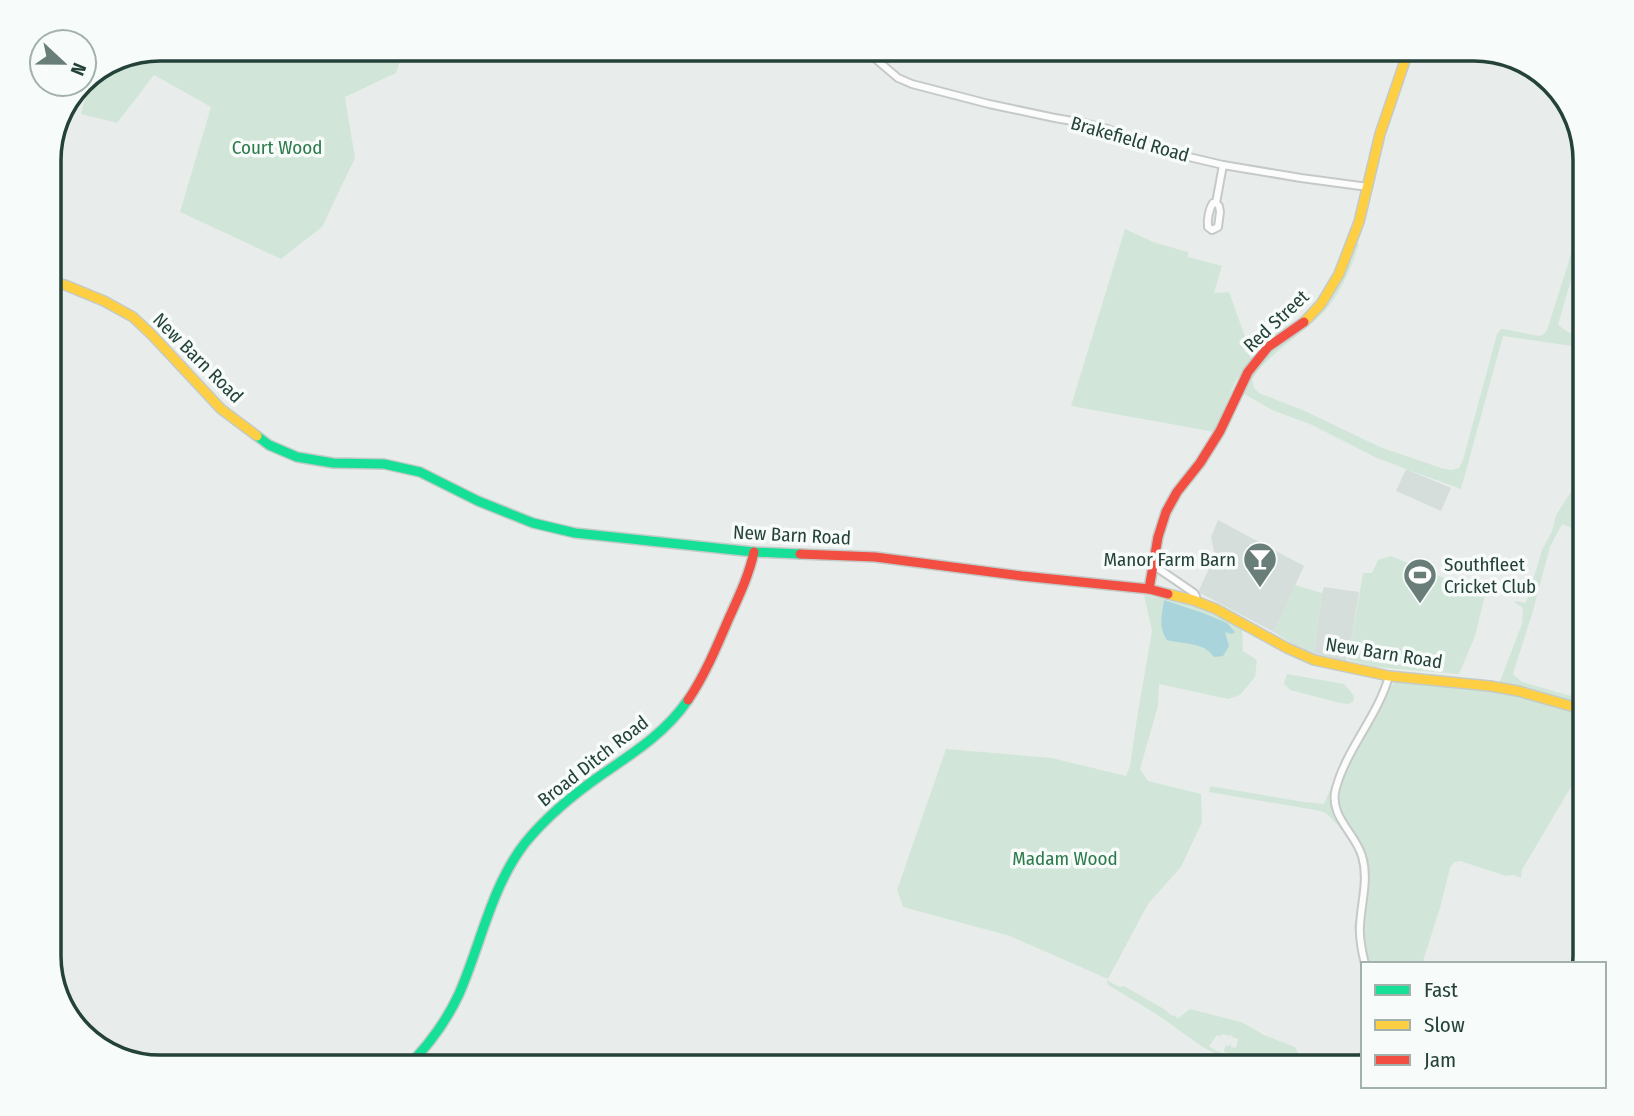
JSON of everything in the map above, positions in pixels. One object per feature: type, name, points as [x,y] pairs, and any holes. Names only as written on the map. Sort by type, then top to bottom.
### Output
[{"type":"street","name":"Brakefield Road","points":[[878,61],[898,78],[912,84],[989,104],[1084,122],[1156,149],[1223,165],[1368,187]]},
{"type":"street","name":"Red Street","points":[[1149,589],[1161,526],[1169,505],[1220,431],[1248,372],[1268,347],[1302,324],[1321,304],[1338,276],[1359,222],[1380,134],[1405,61]]},
{"type":"street","points":[[1216,203],[1223,165]]},
{"type":"street","name":"New Barn Road","points":[[61,284],[104,301],[133,317],[221,408],[269,445],[297,457],[333,463],[401,467],[533,523],[575,533],[754,552],[883,558],[1149,589],[1195,600],[1228,615],[1288,649],[1334,665],[1389,676],[1504,688],[1573,706]]},
{"type":"street","name":"Broad Ditch Road","points":[[421,1055],[437,1036],[454,1006],[497,893],[516,857],[539,826],[563,805],[640,748],[674,719],[705,671],[749,572],[754,552]]},
{"type":"street","points":[[1153,565],[1194,592],[1195,600]]},
{"type":"street","points":[[1365,962],[1360,933],[1365,889],[1363,863],[1357,843],[1336,811],[1334,798],[1341,774],[1389,676]]},
{"type":"shaded area","points":[[1406,469],[1451,488],[1441,511],[1396,491]]},
{"type":"shaded area","points":[[1218,520],[1304,566],[1274,632],[1198,592],[1215,556],[1211,537]]},
{"type":"shaded area","points":[[1324,587],[1359,592],[1346,663],[1313,657]]},
{"type":"green space","name":"Court Wood","points":[[400,61],[396,73],[345,97],[355,158],[322,227],[281,259],[180,212],[211,107],[154,75],[117,123],[81,114],[85,98],[98,98],[98,84],[111,75],[141,63]]},
{"type":"green space","points":[[1125,229],[1156,243],[1188,252],[1188,257],[1222,266],[1214,293],[1229,292],[1248,345],[1245,351],[1252,358],[1235,382],[1215,432],[1071,406]]},
{"type":"green space","points":[[1354,241],[1359,244],[1336,297],[1316,320],[1265,363],[1252,380],[1254,388],[1259,393],[1305,411],[1380,447],[1441,468],[1459,468],[1497,334],[1504,329],[1539,336],[1544,334],[1573,245],[1573,273],[1558,325],[1573,333],[1573,346],[1503,336],[1461,489],[1379,459],[1312,425],[1272,410],[1241,392],[1252,365],[1312,316]]},
{"type":"green space","points":[[1573,489],[1573,528],[1562,524],[1550,547],[1513,674],[1522,682],[1573,697],[1573,704],[1502,684],[1500,681],[1522,624],[1523,608],[1514,602],[1525,603],[1527,600],[1556,515]]},
{"type":"green space","name":"Southfleet Cricket Club","points":[[1391,556],[1485,595],[1475,636],[1459,674],[1375,667],[1348,660],[1363,573],[1372,573],[1378,560]]},
{"type":"green space","points":[[1295,585],[1322,593],[1313,657],[1274,632]]},
{"type":"green space","name":"Madam Wood","points":[[1144,595],[1191,605],[1242,627],[1243,651],[1257,660],[1255,677],[1240,695],[1228,699],[1159,684],[1158,706],[1140,769],[1148,781],[1201,794],[1202,822],[1181,867],[1148,904],[1108,979],[1010,936],[903,907],[897,890],[946,749],[1052,758],[1126,776],[1130,766],[1152,631]]},
{"type":"green space","points":[[1287,674],[1344,684],[1354,696],[1353,702],[1340,703],[1290,690],[1284,684]]},
{"type":"green space","points":[[1396,681],[1496,690],[1573,710],[1573,783],[1522,870],[1521,878],[1506,876],[1460,861],[1454,862],[1423,962],[1366,962],[1362,937],[1365,868],[1336,803],[1340,780],[1390,687]]},
{"type":"green space","points":[[1337,773],[1333,811],[1353,838],[1362,862],[1363,962],[1354,927],[1361,897],[1362,875],[1359,855],[1347,835],[1321,811],[1209,792],[1210,786],[1324,804]]},
{"type":"green space","points":[[1107,980],[1119,987],[1124,986],[1177,1019],[1190,1009],[1241,1022],[1264,1035],[1295,1047],[1298,1055],[1234,1055],[1224,1052],[1225,1046],[1231,1042],[1231,1047],[1236,1048],[1238,1039],[1231,1034],[1222,1034],[1217,1035],[1209,1046],[1226,1055],[1218,1055],[1108,985]]},
{"type":"water","points":[[1164,600],[1227,623],[1235,632],[1225,632],[1229,646],[1223,656],[1214,657],[1199,646],[1167,640],[1162,626]]},
{"type":"traffic: fast","points":[[257,436],[269,445],[297,457],[333,463],[384,464],[420,472],[478,501],[533,523],[575,533],[754,552],[800,554]]},
{"type":"traffic: fast","points":[[418,1055],[454,1004],[503,878],[525,843],[572,797],[660,732],[688,700]]},
{"type":"traffic: slow","points":[[1304,322],[1321,304],[1339,274],[1359,222],[1380,134],[1405,61]]},
{"type":"traffic: slow","points":[[61,284],[104,301],[133,317],[221,409],[257,436]]},
{"type":"traffic: slow","points":[[1168,594],[1216,609],[1314,660],[1389,676],[1518,691],[1573,707]]},
{"type":"traffic: jam","points":[[1149,589],[1158,537],[1166,512],[1177,492],[1220,431],[1248,372],[1268,347],[1304,322]]},
{"type":"traffic: jam","points":[[688,700],[715,650],[754,552]]},
{"type":"traffic: jam","points":[[800,554],[875,557],[1149,589],[1168,594]]},
{"type":"place","name":"Manor Farm Barn","points":[[1260,589]]},
{"type":"place","name":"Southfleet Cricket Club","points":[[1420,605]]}]
